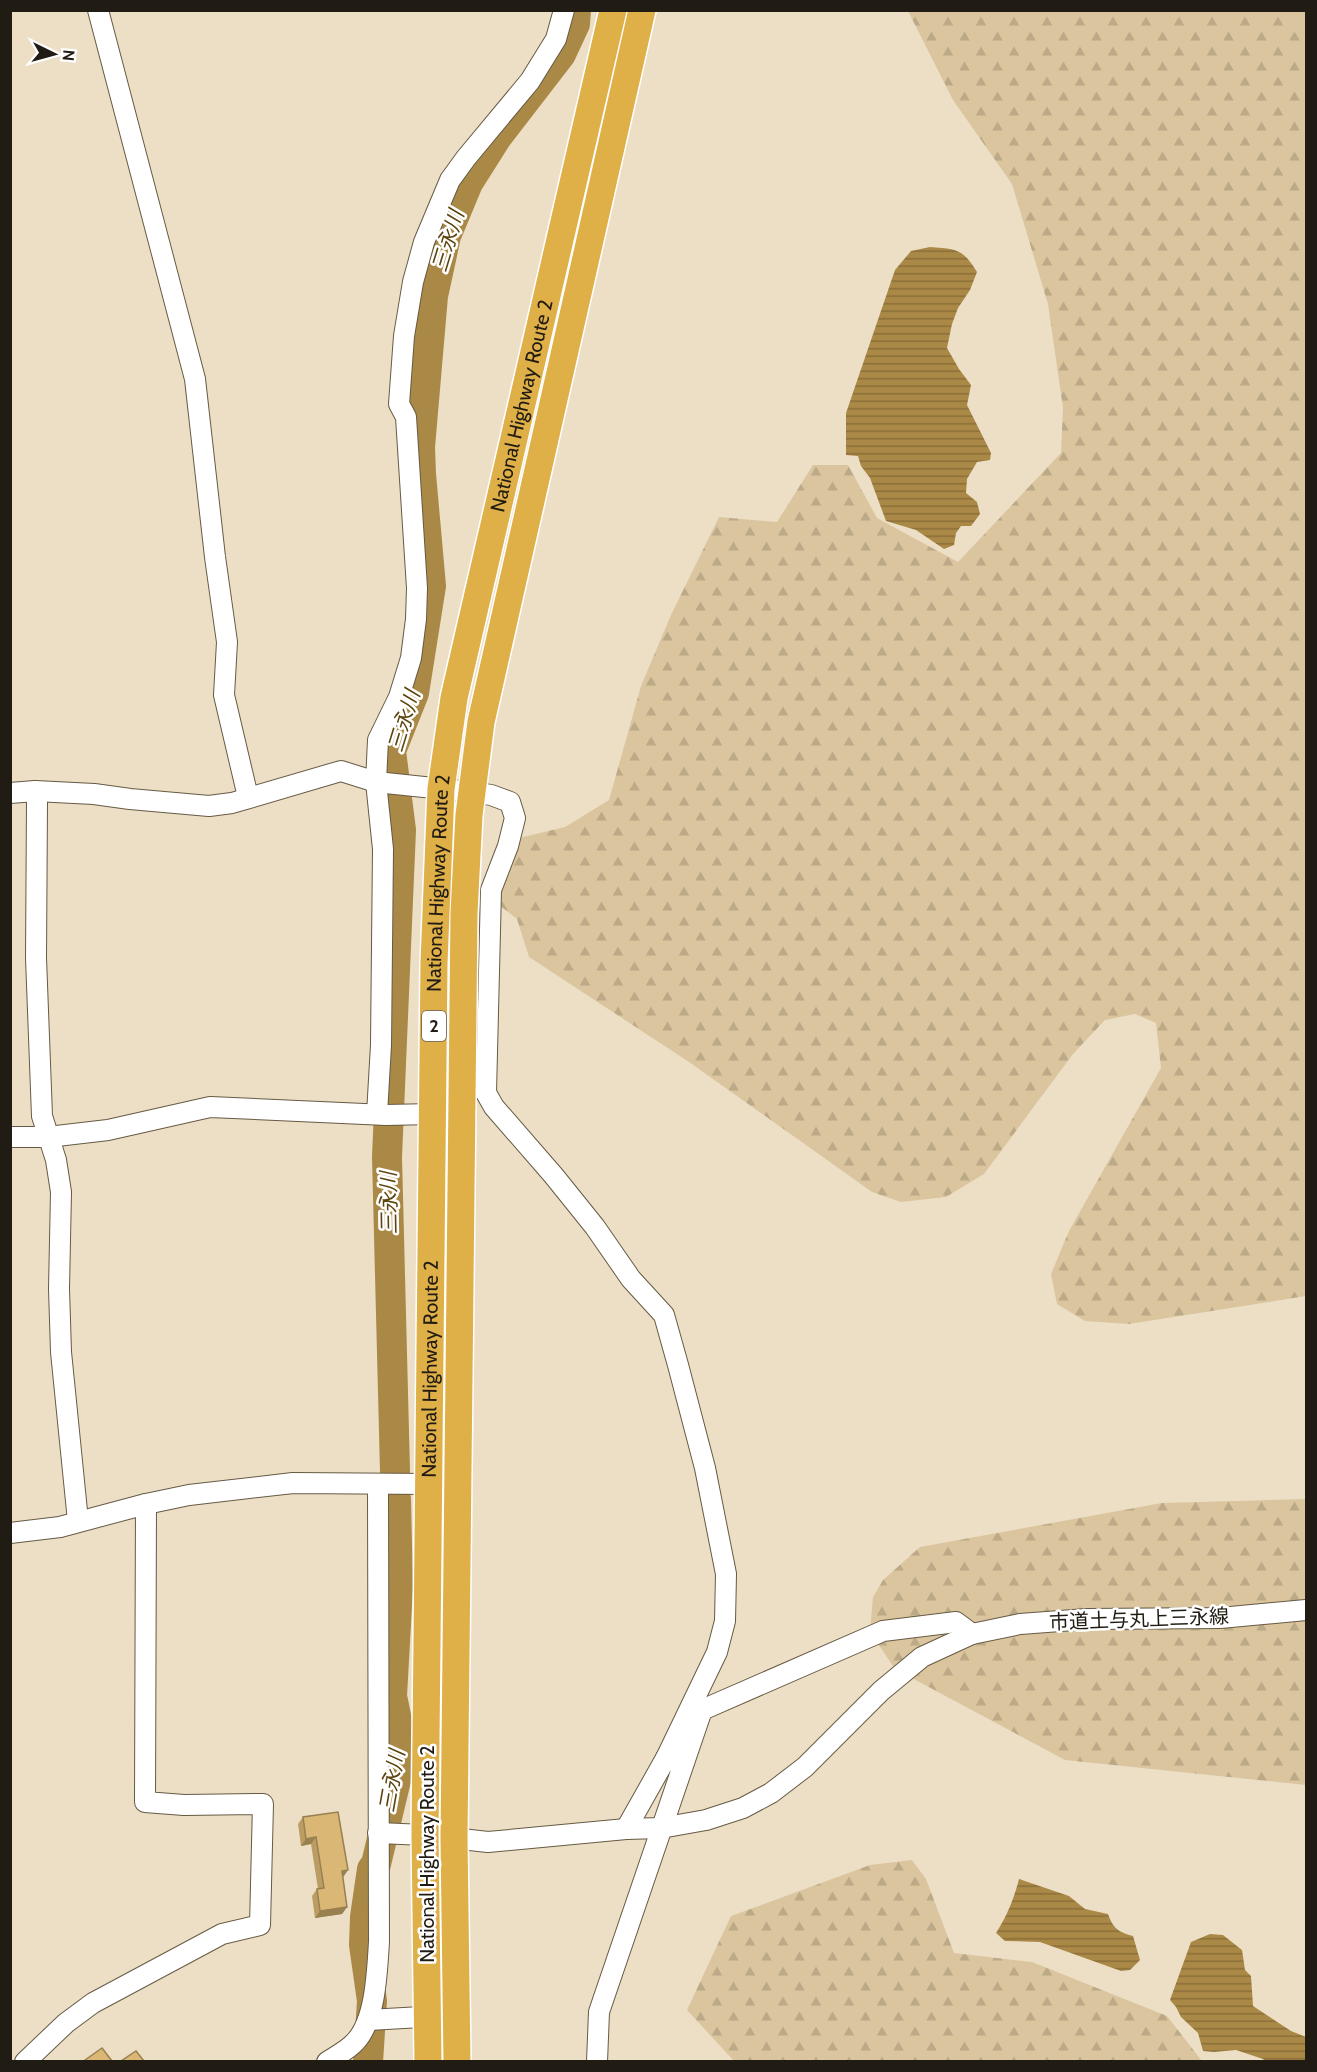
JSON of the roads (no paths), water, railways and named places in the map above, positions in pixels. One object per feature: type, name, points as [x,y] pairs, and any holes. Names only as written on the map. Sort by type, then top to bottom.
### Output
[{"type":"highway","name":"National Highway Route 2","points":[[428,2061],[425,1835],[429,1484],[422,1114],[434,963],[431,788],[454,698],[613,10]]},
{"type":"highway","name":"National Highway Route 2","points":[[457,2061],[454,1839],[464,913],[472,792],[481,722],[642,10]]},
{"type":"street","points":[[98,10],[195,379],[227,642],[224,695],[248,797]]},
{"type":"street","points":[[381,1114],[383,849],[378,740],[399,697],[411,658],[417,619],[406,417],[399,404],[404,336],[413,282],[424,242],[450,180],[531,81],[556,39],[564,10]]},
{"type":"street","points":[[10,793],[35,791],[94,794],[209,806],[232,803],[341,771],[380,783],[472,792],[491,795],[510,802],[514,818],[508,846],[491,890],[486,1093],[494,1107],[595,1227],[631,1279],[664,1315],[705,1468],[726,1574],[725,1621],[717,1652],[674,1762],[661,1828],[599,2012],[597,2061]]},
{"type":"street","points":[[35,791],[37,802],[36,958],[42,1116],[56,1160],[61,1191],[58,1289],[61,1352],[78,1521]]},
{"type":"street","points":[[10,1137],[48,1137],[108,1130],[210,1107],[422,1114]]},
{"type":"street","points":[[10,1533],[60,1527],[189,1495],[292,1483],[429,1484]]},
{"type":"street","points":[[327,2061],[355,2042],[368,2020],[376,1981],[378,1942],[378,1485]]},
{"type":"street","points":[[25,2061],[66,2023],[93,2003],[222,1934],[260,1925],[263,1804],[184,1805],[145,1802],[146,1504]]},
{"type":"street","name":"市道土与丸上三永線","points":[[378,1833],[425,1835],[488,1842],[626,1828],[661,1828],[706,1820],[742,1808],[771,1793],[805,1767],[881,1691],[922,1658],[972,1634],[1020,1624],[1087,1619],[1220,1618],[1306,1610]]},
{"type":"street","points":[[626,1828],[674,1762],[702,1710],[883,1631],[956,1622],[972,1634]]},
{"type":"street","points":[[368,2020],[457,2016]]},
{"type":"waterway","name":"三永川","points":[[395,1471],[387,1157],[401,830],[391,751],[414,693],[431,586],[420,447],[433,296],[446,236],[468,183],[497,137],[561,54],[575,24],[576,10]]},
{"type":"waterway","name":"三永川","points":[[368,2062],[372,2001],[364,1945],[365,1917],[372,1869],[376,1864],[396,1780],[400,1735],[392,1696],[398,1588],[396,1499]]}]
